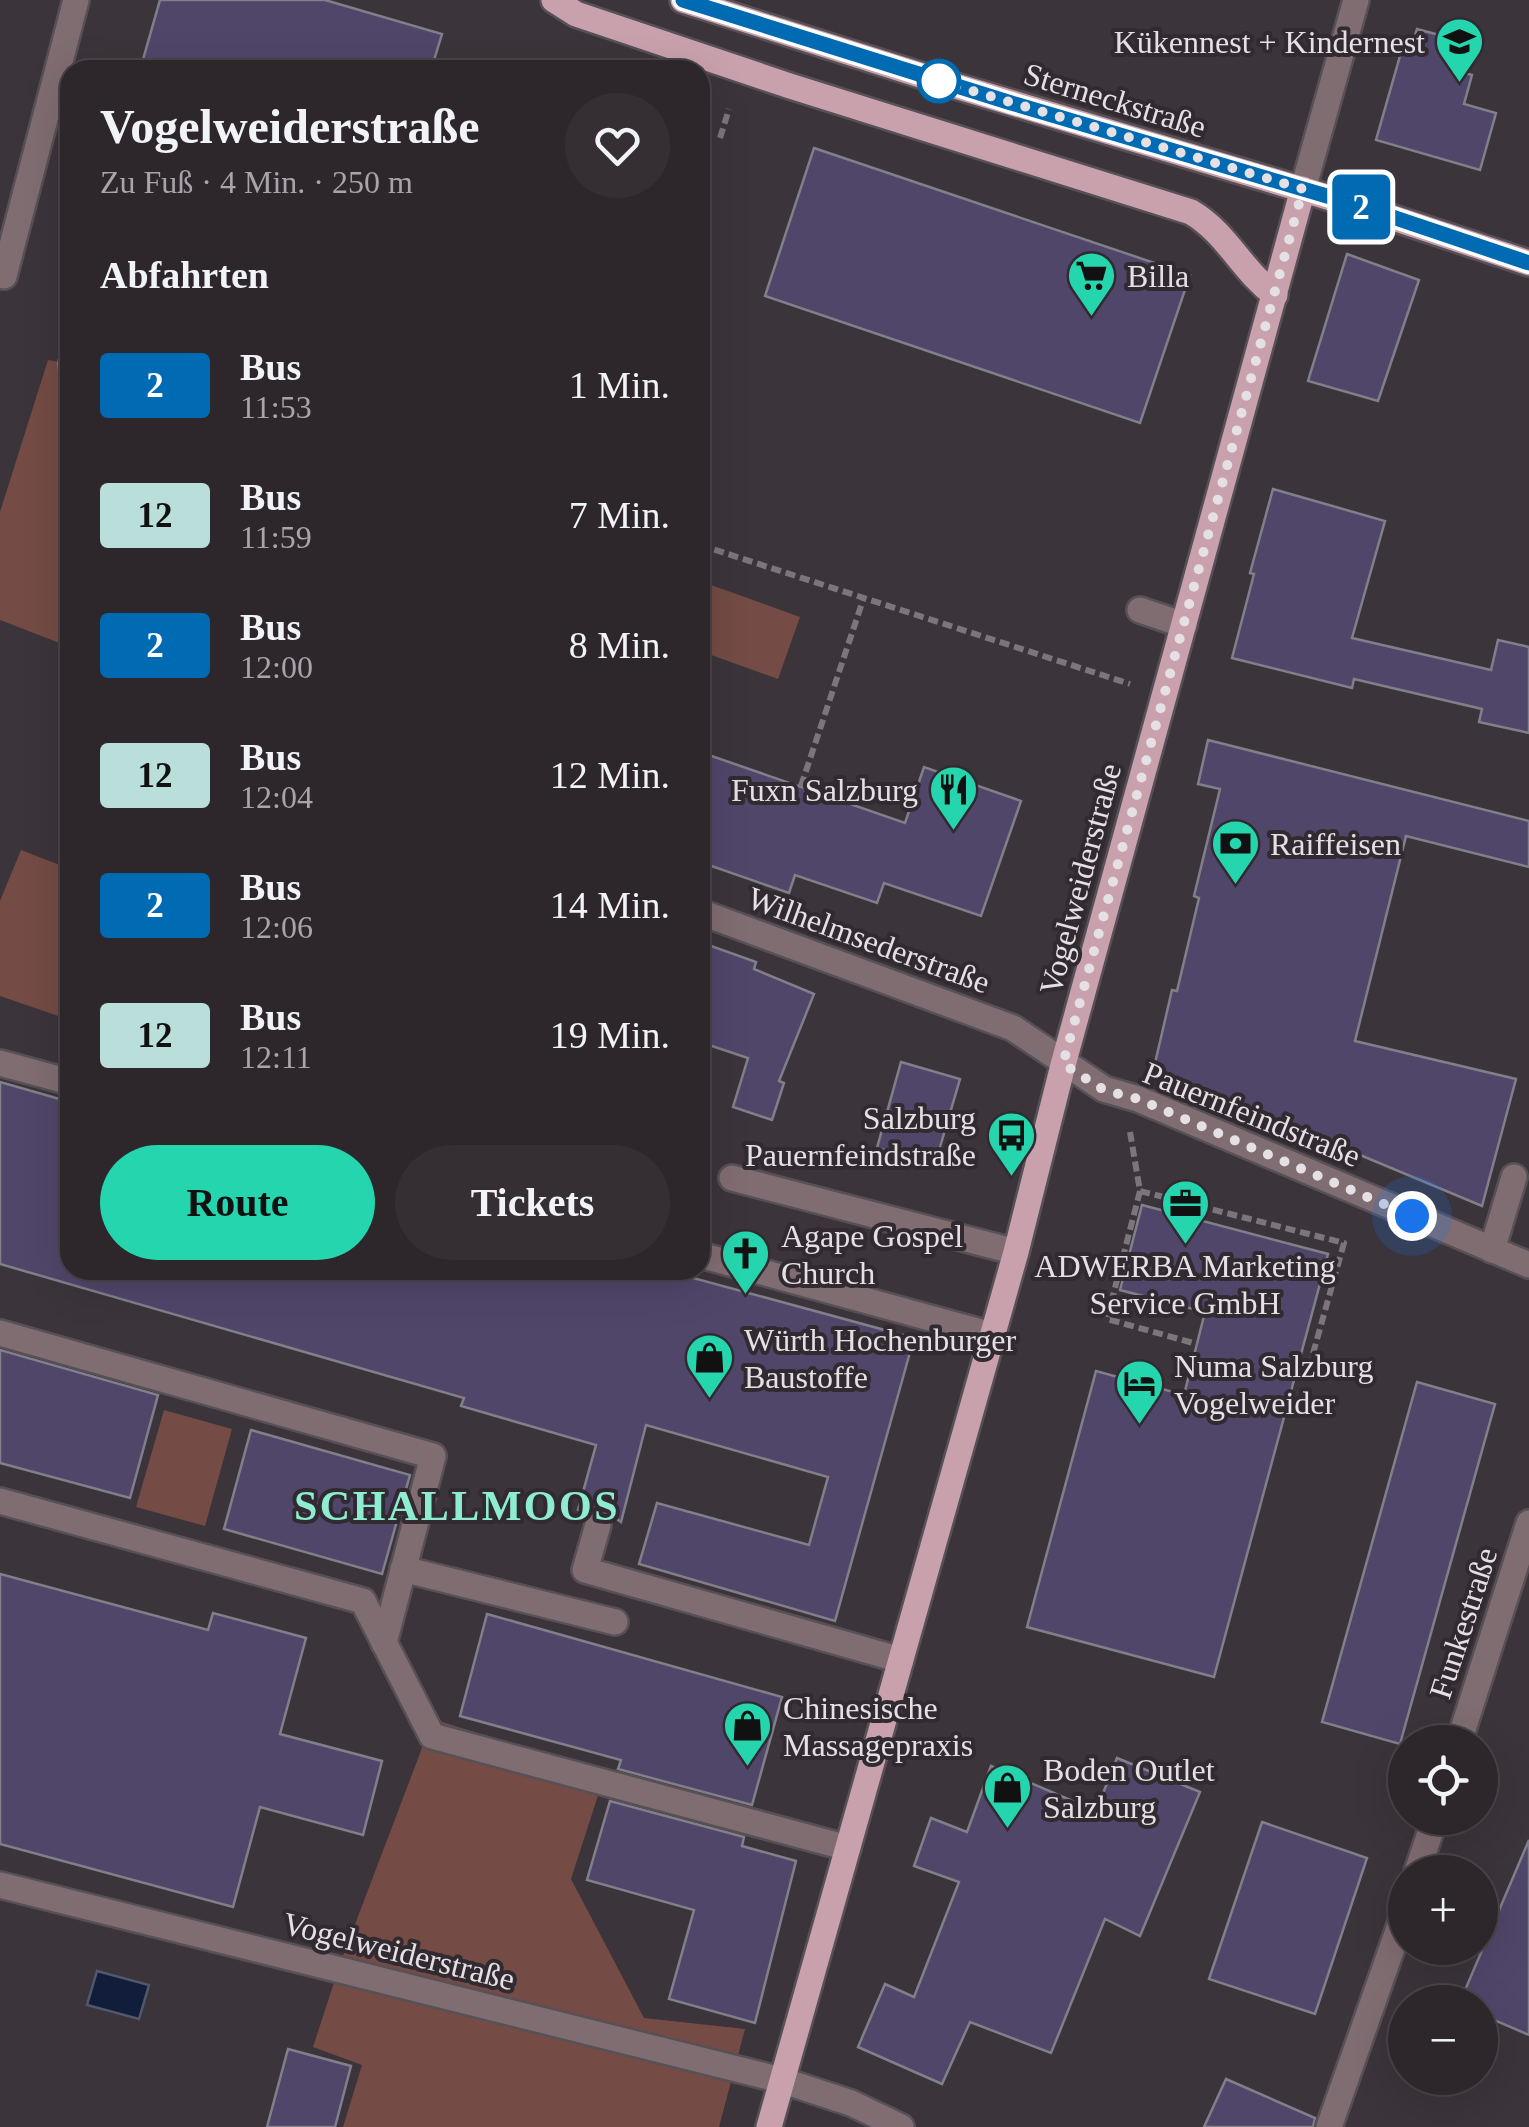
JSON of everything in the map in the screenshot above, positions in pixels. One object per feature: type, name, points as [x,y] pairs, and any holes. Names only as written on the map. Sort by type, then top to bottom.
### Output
[{"type":"main road","points":[[554,0],[576,14],[790,86],[1192,212],[1222,236],[1253,279],[1274,295]]},
{"type":"main road","name":"Sterneckstraße","points":[[682,0],[1529,262]]},
{"type":"main road","name":"Vogelweiderstraße","points":[[769,2127],[1016,1252],[1063,1064],[1303,189]]},
{"type":"street","points":[[60,60],[76,0]]},
{"type":"street","name":"Vogelweiderstraße","points":[[1303,189],[1356,0]]},
{"type":"street","points":[[4,276],[60,61]]},
{"type":"street","points":[[1140,610],[1184,625]]},
{"type":"street","name":"Wilhelmsederstraße","points":[[710,916],[1013,1028],[1063,1064]]},
{"type":"street","points":[[0,1063],[60,1079]]},
{"type":"street","name":"Pauernfeindstraße","points":[[1063,1064],[1104,1090],[1138,1099],[1529,1265]]},
{"type":"street","points":[[1492,1250],[1514,1176]]},
{"type":"street","points":[[732,1178],[1016,1252]]},
{"type":"street","points":[[710,1258],[992,1335]]},
{"type":"street","points":[[0,1333],[433,1456],[384,1643]]},
{"type":"street","points":[[0,1501],[362,1601],[432,1736],[848,1848]]},
{"type":"street","name":"Funkestraße","points":[[1464,1725],[1529,1523]]},
{"type":"street","points":[[598,1525],[585,1570],[901,1660]]},
{"type":"street","points":[[403,1570],[615,1622]]},
{"type":"street","name":"Vogelweiderstraße","points":[[0,1885],[782,2080]]},
{"type":"street","points":[[1329,2127],[1388,1960]]},
{"type":"street","points":[[782,2080],[850,2103],[901,2127]]},
{"type":"path","points":[[720,138],[729,109]]},
{"type":"path","points":[[710,549],[1165,694]]},
{"type":"path","points":[[801,786],[864,600]]},
{"type":"path","points":[[1129,1126],[1140,1191],[1107,1318],[1197,1344]]},
{"type":"path","points":[[1140,1191],[1344,1243],[1307,1375],[1297,1373]]},
{"type":"shaded area","points":[[48,360],[60,362],[60,643],[0,620],[0,512]]},
{"type":"shaded area","points":[[710,585],[800,617],[778,679],[710,655]]},
{"type":"shaded area","points":[[21,850],[60,865],[60,1017],[0,996],[0,901]]},
{"type":"shaded area","points":[[164,1410],[232,1429],[205,1526],[136,1507]]},
{"type":"shaded area","points":[[433,1719],[605,1774],[571,1879],[644,2018],[745,2029],[719,2127],[343,2127],[362,2065],[313,2047],[340,1964]]},
{"type":"water","points":[[97,1971],[149,1985],[139,2019],[87,2005]]},
{"type":"building","points":[[160,0],[325,0],[442,34],[434,60],[143,60]]},
{"type":"building","points":[[1417,29],[1472,44],[1464,73],[1472,75],[1464,104],[1496,113],[1480,170],[1376,140],[1402,49],[1410,51]]},
{"type":"building","points":[[814,148],[1190,275],[1140,423],[765,296]]},
{"type":"building","points":[[1347,254],[1419,280],[1378,401],[1308,381]]},
{"type":"building","points":[[1273,489],[1385,521],[1352,638],[1491,670],[1498,640],[1529,647],[1529,733],[1479,722],[1482,709],[1354,679],[1352,688],[1232,658]]},
{"type":"building","points":[[1208,740],[1529,821],[1529,867],[1406,836],[1355,1041],[1516,1079],[1482,1206],[1329,1142],[1326,1151],[1152,1076],[1172,990],[1177,991],[1199,898],[1194,896],[1220,789],[1198,784]]},
{"type":"building","points":[[710,755],[905,823],[924,767],[1021,801],[981,916],[884,883],[877,903],[795,875],[789,893],[710,865]]},
{"type":"building","points":[[710,946],[756,962],[754,969],[814,994],[779,1081],[784,1083],[772,1120],[733,1107],[748,1058],[710,1045]]},
{"type":"building","points":[[901,1062],[960,1079],[935,1164],[877,1148]]},
{"type":"building","points":[[0,1082],[60,1099],[60,1280],[701,1280],[914,1338],[835,1621],[639,1564],[657,1503],[809,1545],[828,1477],[646,1425],[621,1522],[602,1509],[588,1513],[578,1510],[596,1445],[461,1406],[464,1398],[0,1264]]},
{"type":"building","points":[[1142,1205],[1328,1254],[1214,1677],[1027,1627],[1096,1371],[1184,1395],[1205,1312],[1120,1290]]},
{"type":"building","points":[[0,1350],[158,1395],[130,1498],[0,1463]]},
{"type":"building","points":[[1417,1382],[1495,1404],[1405,1725],[1388,1725],[1388,1741],[1322,1722]]},
{"type":"building","points":[[251,1430],[410,1475],[382,1574],[224,1529]]},
{"type":"building","points":[[0,1574],[208,1630],[213,1613],[306,1638],[280,1734],[382,1761],[363,1835],[260,1807],[233,1907],[0,1844]]},
{"type":"building","points":[[487,1614],[782,1697],[752,1805],[618,1769],[621,1760],[460,1716]]},
{"type":"building","points":[[1117,1758],[1200,1792],[1140,1936],[1105,1919],[1051,2053],[970,2022],[942,2084],[858,2047],[885,1984],[914,1997],[959,1882],[914,1866],[931,1818],[967,1832],[991,1766],[1096,1811]]},
{"type":"building","points":[[610,1801],[744,1837],[742,1846],[796,1861],[755,2023],[669,1999],[694,1910],[587,1880]]},
{"type":"building","points":[[1262,1822],[1367,1858],[1315,2014],[1209,1979]]},
{"type":"building","points":[[1529,1840],[1529,2035],[1498,2022],[1498,1985],[1467,1985],[1476,1965],[1498,1965],[1498,1913]]},
{"type":"building","points":[[288,2049],[351,2066],[335,2127],[267,2127]]},
{"type":"building","points":[[1226,2079],[1315,2118],[1313,2127],[1204,2127]]},
{"type":"bus line","name":"2","points":[[683,0],[1008,102],[1354,204],[1529,263]]},
{"type":"place","name":"Kükennest + Kindernest","points":[[1460,84]]},
{"type":"place","name":"Billa","points":[[1092,318]]},
{"type":"place","name":"Fuxn Salzburg","points":[[953,832]]},
{"type":"place","name":"Raiffeisen","points":[[1235,886]]},
{"type":"place","name":"Salzburg Pauernfeindstraße","points":[[1011,1178]]},
{"type":"place","name":"ADWERBA Marketing Service GmbH","points":[[1185,1246]]},
{"type":"place","name":"Agape Gospel Church","points":[[746,1296]]},
{"type":"place","name":"Würth Hochenburger Baustoffe","points":[[709,1400]]},
{"type":"place","name":"Numa Salzburg Vogelweider","points":[[1139,1426]]},
{"type":"place","name":"Chinesische Massagepraxis","points":[[748,1768]]},
{"type":"place","name":"Boden Outlet Salzburg","points":[[1008,1830]]},
{"type":"district","name":"SCHALLMOOS","points":[[457,1505]]},
{"type":"route","points":[[939,81],[1303,189],[1063,1064],[1104,1090],[1138,1099],[1412,1216]]}]
